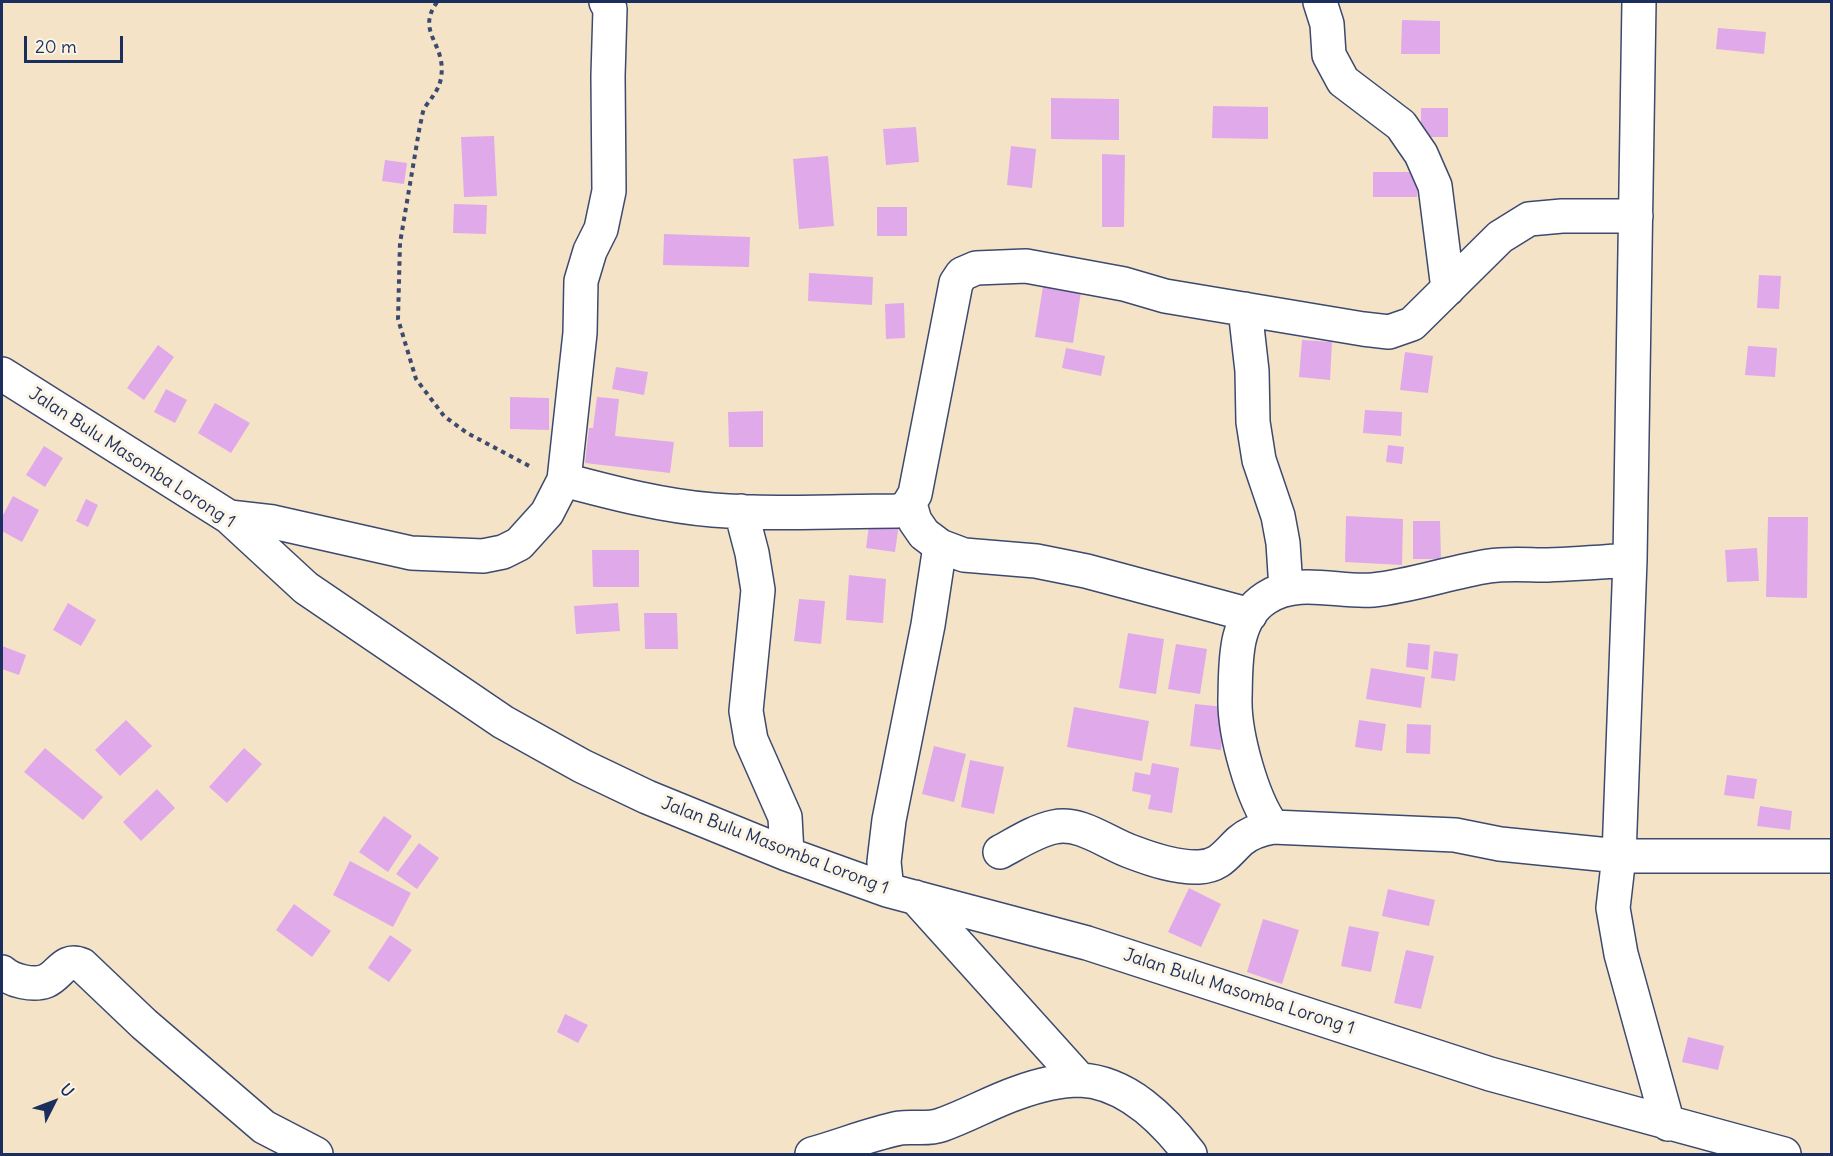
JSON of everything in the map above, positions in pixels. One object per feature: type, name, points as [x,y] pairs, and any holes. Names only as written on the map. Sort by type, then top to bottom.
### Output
[{"type":"street","points":[[229,517],[273,522],[411,553],[483,556],[503,552],[519,544],[547,513],[564,480],[580,333],[581,281],[590,251],[601,230],[609,191],[610,9],[606,2]]},
{"type":"street","points":[[1320,2],[1327,24],[1329,55],[1343,81],[1361,97],[1401,125],[1421,154],[1435,186],[1448,289]]},
{"type":"street","points":[[1639,2],[1630,560],[1619,856],[1613,908],[1620,954],[1668,1124]]},
{"type":"street","points":[[564,480],[628,496],[711,510],[898,511],[909,504],[915,494],[956,283],[962,274],[976,268],[1026,266],[1124,284],[1165,296],[1389,332],[1412,324],[1500,237],[1529,219],[1562,216],[1636,216]]},
{"type":"street","points":[[1245,309],[1253,422],[1259,460],[1278,516],[1283,543],[1286,589]]},
{"type":"street","name":"Jalan Bulu Masomba Lorong 1","points":[[2,374],[229,517],[306,588],[503,722],[582,766],[647,797],[787,854],[901,893],[1087,943],[1490,1074],[1784,1155]]},
{"type":"street","points":[[909,504],[915,521],[924,534],[940,546],[964,555],[1036,561],[1086,571],[1250,615]]},
{"type":"street","points":[[741,511],[752,553],[758,590],[746,711],[751,740],[785,817],[787,854]]},
{"type":"street","points":[[940,546],[928,625],[889,820],[884,862],[901,893],[1080,1080]]},
{"type":"street","points":[[1273,827],[1264,815],[1255,790],[1240,744],[1234,714],[1239,636],[1250,615],[1265,598],[1286,589],[1310,587],[1371,590],[1411,584],[1491,566],[1630,560]]},
{"type":"street","points":[[1000,852],[1056,826],[1078,829],[1130,852],[1160,861],[1199,867],[1214,865],[1225,858],[1241,840],[1273,827],[1455,835],[1500,844],[1619,856],[1832,856]]},
{"type":"street","points":[[2,972],[14,979],[33,983],[47,980],[68,963],[75,962],[82,965],[144,1024],[264,1127],[316,1155]]},
{"type":"street","points":[[812,1155],[902,1128],[923,1129],[938,1126],[1016,1093],[1051,1083],[1080,1080],[1106,1086],[1151,1110],[1176,1136],[1190,1155]]},
{"type":"path","points":[[437,2],[428,24],[428,30],[439,51],[441,78],[434,97],[423,112],[410,181],[400,243],[398,320],[416,379],[444,416],[466,433],[526,464],[564,480]]},
{"type":"building","points":[[1402,20],[1440,21],[1440,54],[1401,54]]},
{"type":"building","points":[[1718,28],[1766,32],[1764,54],[1716,49]]},
{"type":"building","points":[[1051,98],[1119,99],[1119,140],[1051,139]]},
{"type":"building","points":[[1213,106],[1268,107],[1268,139],[1212,138]]},
{"type":"building","points":[[1421,108],[1448,108],[1448,137],[1421,137]]},
{"type":"building","points":[[916,127],[919,162],[886,165],[883,129]]},
{"type":"building","points":[[494,136],[497,196],[464,197],[461,137]]},
{"type":"building","points":[[1011,146],[1036,149],[1032,188],[1007,185]]},
{"type":"building","points":[[1102,154],[1125,155],[1124,227],[1102,227]]},
{"type":"building","points":[[828,156],[834,226],[799,229],[793,159]]},
{"type":"building","points":[[385,160],[407,163],[404,184],[382,181]]},
{"type":"building","points":[[1373,172],[1418,172],[1417,197],[1373,197]]},
{"type":"building","points":[[454,204],[487,205],[486,234],[453,233]]},
{"type":"building","points":[[877,207],[907,207],[907,236],[877,236]]},
{"type":"building","points":[[664,234],[750,237],[749,267],[663,265]]},
{"type":"building","points":[[809,273],[873,277],[872,305],[808,301]]},
{"type":"building","points":[[1759,275],[1781,276],[1779,309],[1757,308]]},
{"type":"building","points":[[1044,280],[1082,286],[1073,343],[1035,337]]},
{"type":"building","points":[[904,303],[905,338],[886,339],[885,304]]},
{"type":"building","points":[[1302,340],[1332,342],[1330,380],[1299,377]]},
{"type":"building","points":[[158,345],[174,357],[144,400],[127,388]]},
{"type":"building","points":[[1748,346],[1777,348],[1775,377],[1745,375]]},
{"type":"building","points":[[1066,348],[1105,356],[1101,376],[1062,368]]},
{"type":"building","points":[[1405,352],[1433,356],[1428,393],[1400,390]]},
{"type":"building","points":[[616,367],[648,372],[644,395],[612,389]]},
{"type":"building","points":[[166,389],[187,400],[175,423],[154,412]]},
{"type":"building","points":[[510,397],[549,398],[549,430],[510,429]]},
{"type":"building","points":[[597,397],[619,399],[615,436],[674,442],[670,473],[585,463],[589,428],[593,428]]},
{"type":"building","points":[[215,403],[250,423],[231,453],[198,433]]},
{"type":"building","points":[[1365,410],[1402,412],[1401,436],[1363,433]]},
{"type":"building","points":[[763,411],[763,447],[729,447],[728,412]]},
{"type":"building","points":[[1388,445],[1404,447],[1402,464],[1386,462]]},
{"type":"building","points":[[44,446],[63,458],[45,487],[26,475]]},
{"type":"building","points":[[13,496],[39,510],[22,542],[2,531],[2,517]]},
{"type":"building","points":[[86,499],[98,505],[88,527],[76,521]]},
{"type":"building","points":[[1346,516],[1403,519],[1402,565],[1345,562]]},
{"type":"building","points":[[1768,517],[1808,517],[1807,598],[1766,597]]},
{"type":"building","points":[[870,518],[899,523],[895,552],[866,548]]},
{"type":"building","points":[[1413,521],[1440,521],[1441,559],[1413,559]]},
{"type":"building","points":[[1757,548],[1759,581],[1727,582],[1725,550]]},
{"type":"building","points":[[592,550],[639,550],[639,587],[593,587]]},
{"type":"building","points":[[849,575],[886,579],[883,623],[846,620]]},
{"type":"building","points":[[799,599],[825,601],[821,644],[794,641]]},
{"type":"building","points":[[68,603],[96,620],[81,646],[53,630]]},
{"type":"building","points":[[618,603],[620,631],[576,634],[574,606]]},
{"type":"building","points":[[644,613],[677,613],[678,649],[645,649]]},
{"type":"building","points":[[1128,633],[1164,639],[1156,694],[1119,688]]},
{"type":"building","points":[[1408,643],[1430,645],[1428,670],[1406,667]]},
{"type":"building","points":[[1176,644],[1207,649],[1200,694],[1168,689]]},
{"type":"building","points":[[2,646],[26,655],[19,675],[2,669]]},
{"type":"building","points":[[1434,651],[1458,654],[1455,681],[1431,678]]},
{"type":"building","points":[[1371,668],[1425,677],[1421,708],[1366,699]]},
{"type":"building","points":[[1195,704],[1225,707],[1221,750],[1190,746]]},
{"type":"building","points":[[1074,707],[1149,721],[1142,761],[1067,747]]},
{"type":"building","points":[[126,720],[152,746],[120,776],[95,750]]},
{"type":"building","points":[[1359,720],[1386,724],[1382,751],[1355,747]]},
{"type":"building","points":[[1407,724],[1431,725],[1430,754],[1406,753]]},
{"type":"building","points":[[934,746],[966,754],[954,802],[922,794]]},
{"type":"building","points":[[45,748],[103,797],[83,820],[24,772]]},
{"type":"building","points":[[244,748],[262,764],[227,803],[209,787]]},
{"type":"building","points":[[970,760],[1004,767],[994,814],[961,807]]},
{"type":"building","points":[[1152,763],[1179,768],[1172,813],[1148,809],[1151,795],[1132,791],[1135,772],[1150,775]]},
{"type":"building","points":[[1727,775],[1757,779],[1754,799],[1724,795]]},
{"type":"building","points":[[157,789],[175,808],[141,841],[123,822]]},
{"type":"building","points":[[1760,806],[1792,811],[1790,830],[1757,826]]},
{"type":"building","points":[[384,816],[412,836],[388,872],[359,852]]},
{"type":"building","points":[[419,843],[439,858],[417,889],[396,874]]},
{"type":"building","points":[[350,861],[411,893],[393,927],[333,895]]},
{"type":"building","points":[[1189,888],[1221,904],[1201,947],[1168,932]]},
{"type":"building","points":[[1388,889],[1435,900],[1429,926],[1382,916]]},
{"type":"building","points":[[294,904],[331,931],[312,957],[276,930]]},
{"type":"building","points":[[1263,919],[1299,930],[1282,984],[1247,972]]},
{"type":"building","points":[[1349,926],[1379,932],[1371,972],[1341,966]]},
{"type":"building","points":[[390,935],[412,950],[389,982],[368,968]]},
{"type":"building","points":[[1406,950],[1434,956],[1421,1009],[1394,1003]]},
{"type":"building","points":[[565,1014],[588,1025],[578,1043],[557,1032]]},
{"type":"building","points":[[1688,1037],[1724,1046],[1718,1070],[1682,1062]]}]
